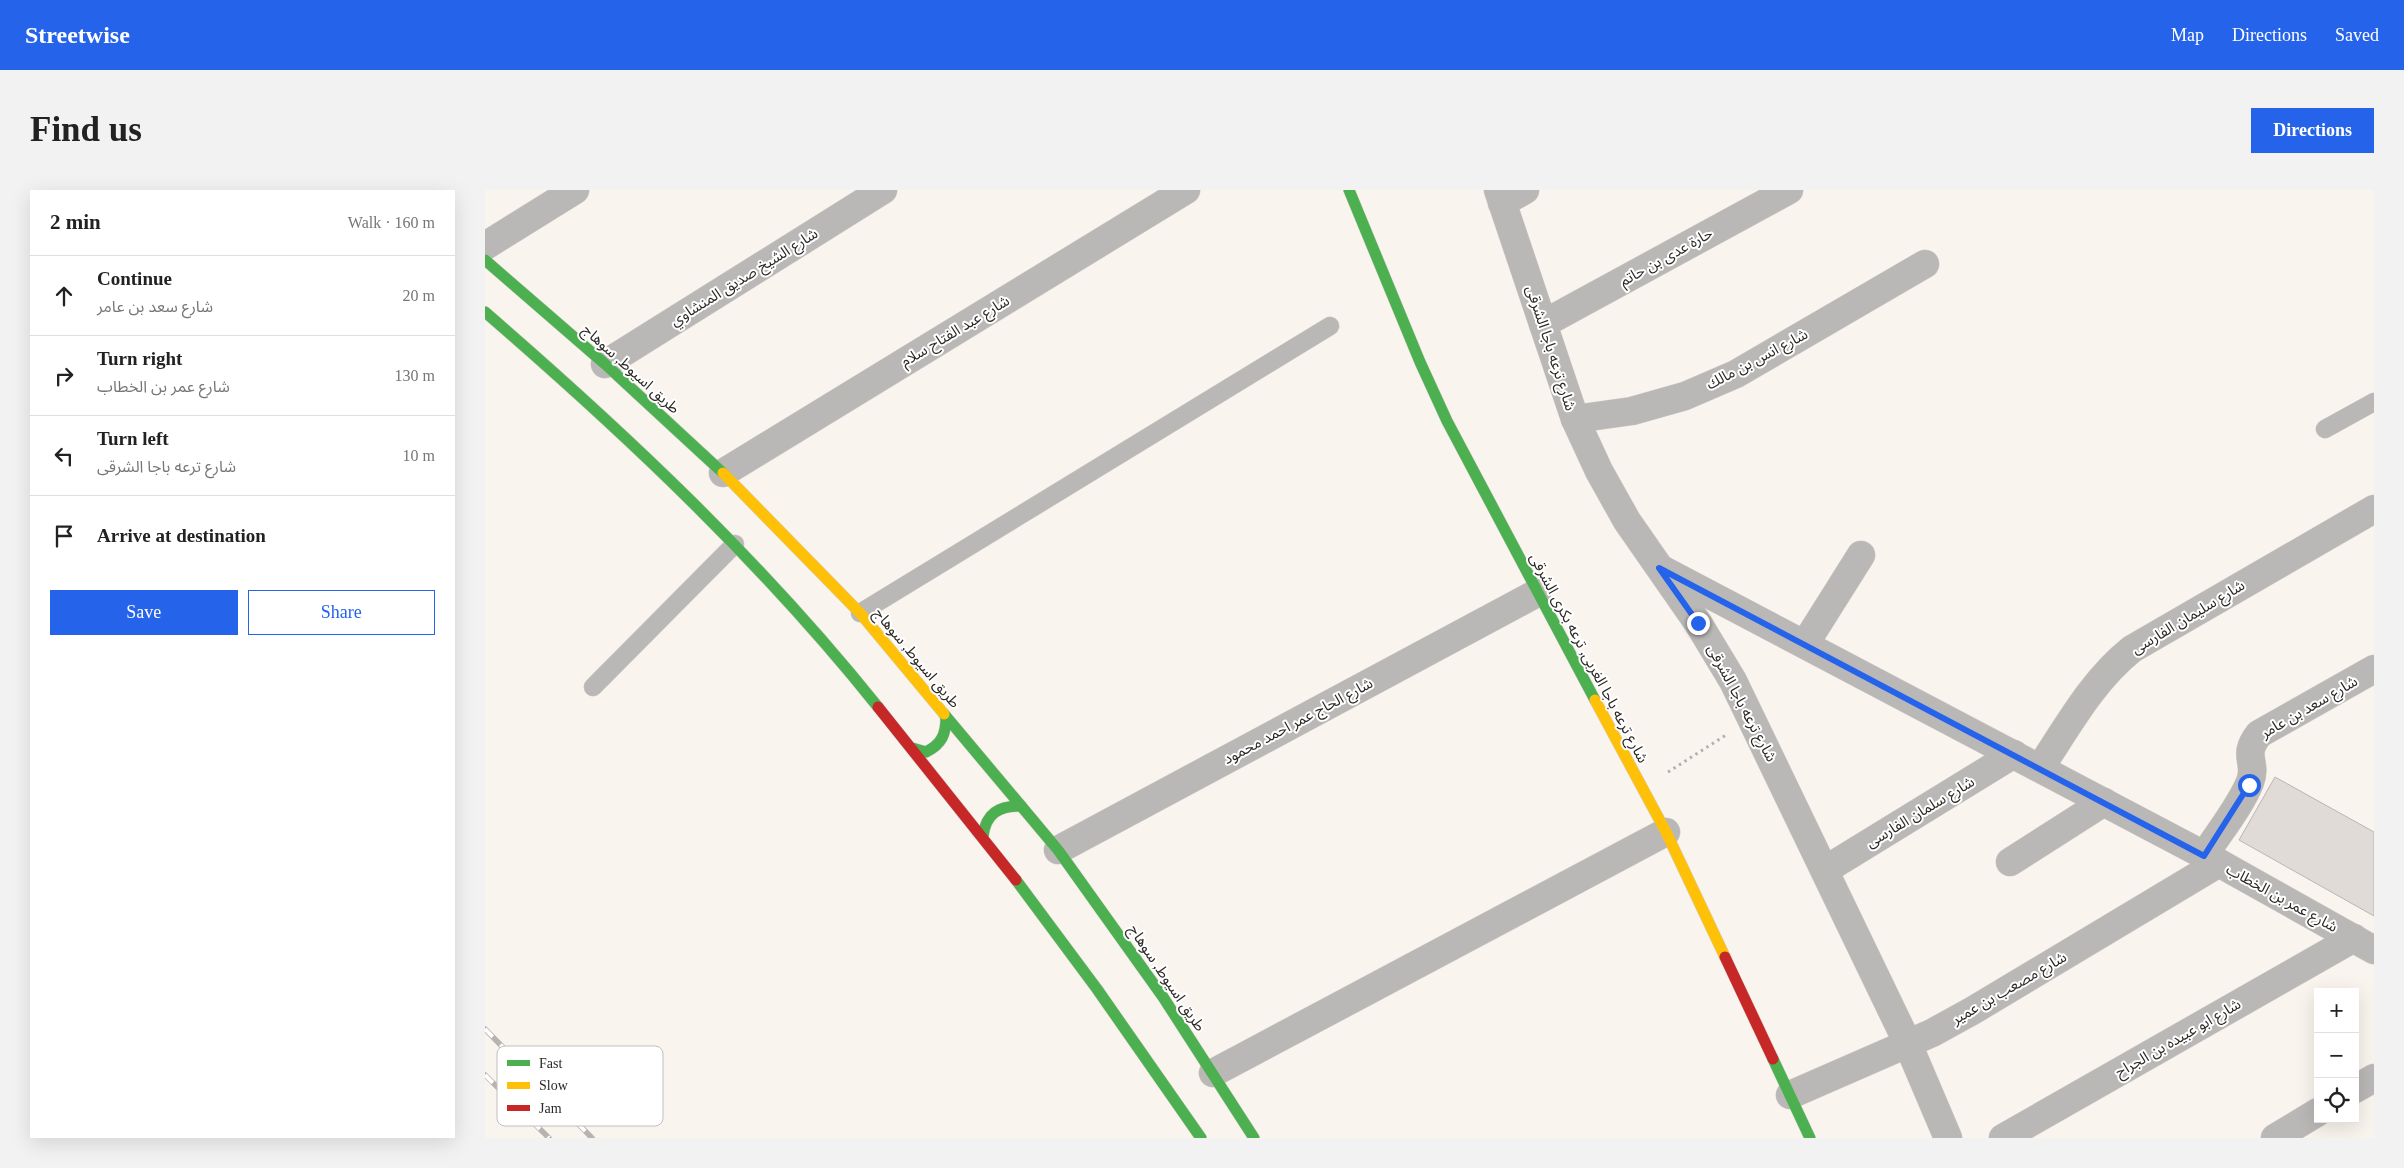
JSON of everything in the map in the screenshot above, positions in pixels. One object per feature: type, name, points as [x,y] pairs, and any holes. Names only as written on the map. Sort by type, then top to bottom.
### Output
[{"type":"main road","name":"شارع ترعه باجا الغربى, ترعه بكرى الشرقى","points":[[1349,190],[1420,362],[1476,479],[1666,832],[1811,1138]]},
{"type":"main road","name":"طريق اسيوط, سوهاج","points":[[485,260],[605,364],[723,473],[859,613],[1058,850],[1111,923],[1255,1138]]},
{"type":"main road","points":[[485,312],[611,422],[735,544],[817,632],[983,836],[1091,978],[1201,1138]]},
{"type":"main road","points":[[912,748],[926,752],[939,746],[947,733],[946,717]]},
{"type":"main road","points":[[983,836],[984,823],[993,812],[1005,805],[1021,806]]},
{"type":"street","points":[[485,246],[575,190]]},
{"type":"street","name":"شارع الشيخ صديق المنشاوي","points":[[605,364],[883,190]]},
{"type":"street","name":"شارع عبد الفتاح سلام","points":[[723,473],[1187,190]]},
{"type":"street","name":"حارة عدى بن حاتم","points":[[1543,324],[1789,190]]},
{"type":"street","name":"شارع ترعه باجا الشرقى","points":[[1508,194],[1543,324],[1575,420],[1599,471],[1627,521],[1698,623],[1733,681],[1907,1044],[1948,1138]]},
{"type":"street","name":"شارع انس بن مالك","points":[[1575,420],[1641,408],[1685,396],[1736,374],[1925,264]]},
{"type":"street","name":"شارع سليمان الفارسى","points":[[2040,768],[2097,681],[2114,663],[2132,649],[2374,509]]},
{"type":"street","points":[[1805,644],[1861,555]]},
{"type":"street","name":"شارع عمر بن الخطاب","points":[[1659,568],[2212,859],[2364,944]]},
{"type":"street","name":"شارع الحاج عمر احمد محمود","points":[[1058,850],[1537,593]]},
{"type":"street","name":"شارع سعد بن عامر","points":[[2212,859],[2249,785],[2253,767],[2249,756],[2251,744],[2259,734],[2374,669]]},
{"type":"street","name":"شارع سلمان الفارسى","points":[[1825,870],[2014,754]]},
{"type":"street","points":[[2010,862],[2104,802]]},
{"type":"street","points":[[1213,1073],[1666,832]]},
{"type":"street","name":"شارع مصعب بن عمير","points":[[1790,1095],[1907,1044],[1972,1011],[2212,859]]},
{"type":"street","name":"شارع ابو عبيده بن الجراح","points":[[2003,1138],[2364,944]]},
{"type":"street","points":[[2359,1087],[2374,1078]]},
{"type":"street","points":[[2275,1138],[2314,1114]]},
{"type":"lane","points":[[859,613],[1330,326]]},
{"type":"lane","points":[[2325,429],[2374,402]]},
{"type":"lane","points":[[593,687],[735,544]]},
{"type":"path","points":[[1643,789],[1752,718]]},
{"type":"building","points":[[2275,777],[2374,832],[2374,916],[2239,840]]},
{"type":"railway","points":[[485,1029],[502,1046]]},
{"type":"railway","points":[[485,1075],[497,1087]]},
{"type":"railway","points":[[537,1126],[549,1138]]},
{"type":"railway","points":[[580,1126],[592,1138]]},
{"type":"traffic: fast","points":[[1349,190],[1420,362],[1447,421],[1595,700]]},
{"type":"traffic: fast","points":[[485,260],[605,364],[723,473]]},
{"type":"traffic: fast","points":[[485,312],[538,358],[691,500],[787,601],[878,707]]},
{"type":"traffic: fast","points":[[944,714],[1058,850],[1163,997],[1254,1138]]},
{"type":"traffic: fast","points":[[912,748],[926,752],[936,746],[944,733],[946,717]]},
{"type":"traffic: fast","points":[[983,836],[987,822],[995,812],[1006,807],[1021,806]]},
{"type":"traffic: fast","points":[[1016,880],[1097,989],[1201,1138]]},
{"type":"traffic: fast","points":[[1773,1059],[1810,1138]]},
{"type":"traffic: slow","points":[[723,473],[860,613],[944,714]]},
{"type":"traffic: slow","points":[[1595,700],[1666,832],[1725,957]]},
{"type":"traffic: jam","points":[[878,707],[1016,880]]},
{"type":"traffic: jam","points":[[1725,957],[1773,1059]]},
{"type":"route","points":[[1698,623],[1659,568],[2204,856],[2249,785]]}]
